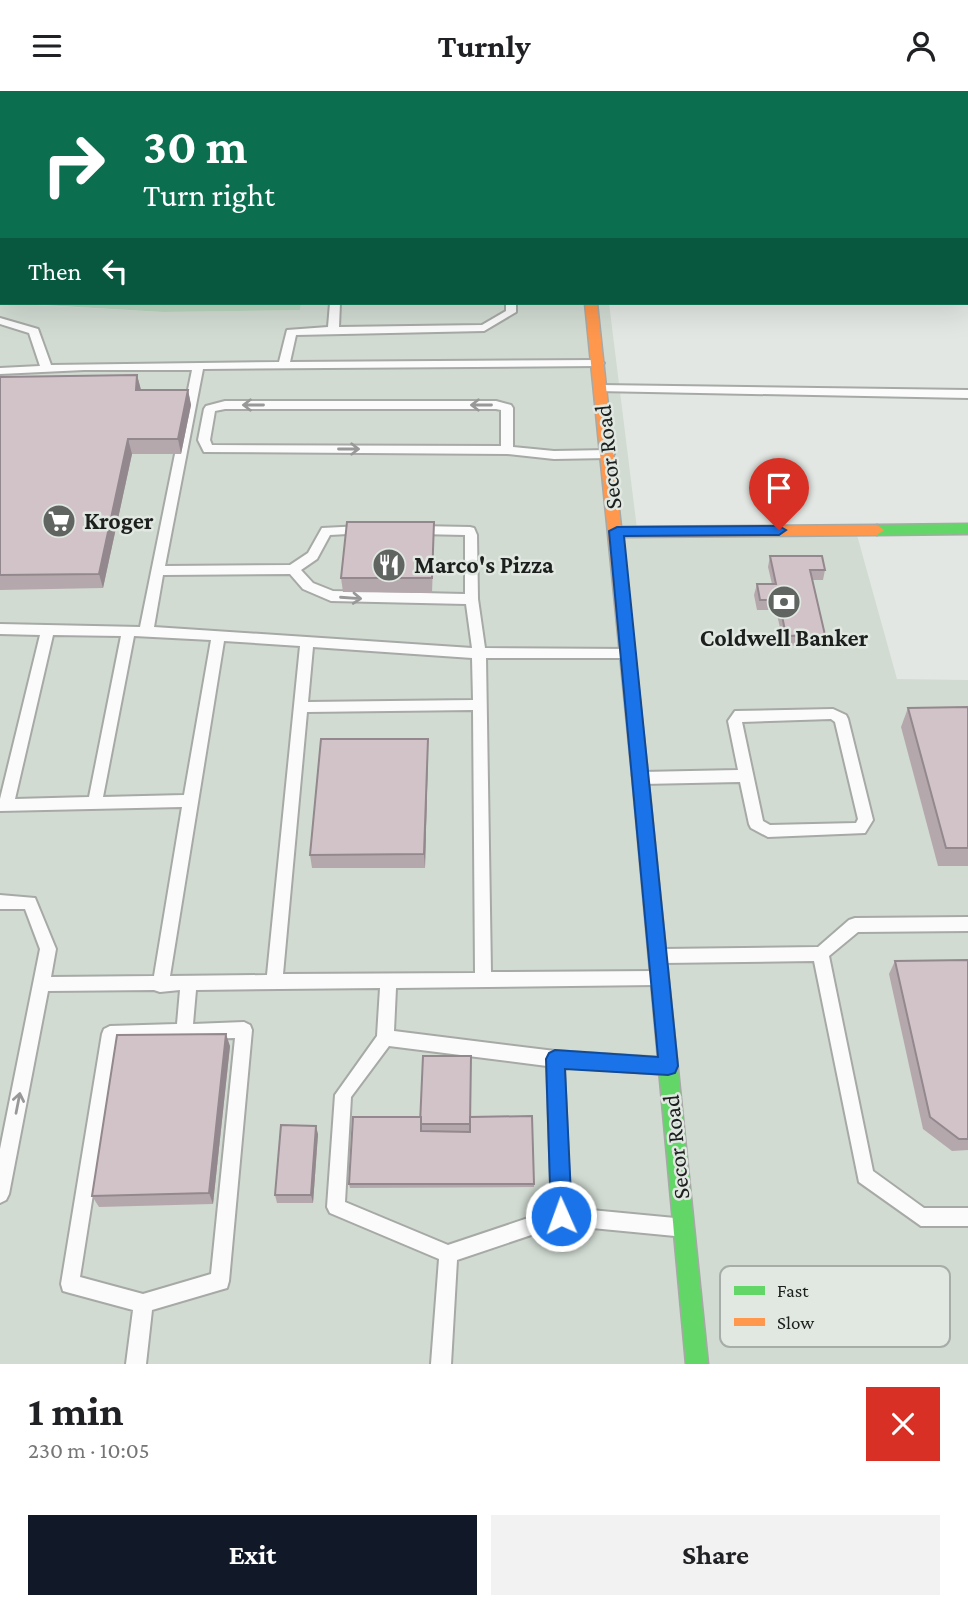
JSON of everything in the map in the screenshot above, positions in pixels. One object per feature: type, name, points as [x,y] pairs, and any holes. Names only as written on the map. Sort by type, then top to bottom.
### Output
[{"type":"street","name":"Secor Road","points":[[591,305],[617,531],[697,1364]]},
{"type":"street","points":[[617,531],[968,529]]},
{"type":"lane","points":[[332,330],[335,305]]},
{"type":"lane","points":[[284,366],[291,332],[484,328],[512,312],[511,305]]},
{"type":"lane","points":[[0,321],[34,331],[47,369]]},
{"type":"lane","points":[[0,372],[198,366],[598,363]]},
{"type":"lane","points":[[146,632],[198,366]]},
{"type":"lane","points":[[601,389],[968,394]]},
{"type":"lane","points":[[508,450],[507,408],[496,405],[225,405],[210,409],[204,440],[208,449],[508,450],[554,455],[608,454]]},
{"type":"lane","points":[[159,571],[293,569],[313,556],[326,531],[381,530]]},
{"type":"lane","points":[[407,530],[470,531],[472,599],[479,653],[482,980]]},
{"type":"lane","points":[[293,569],[308,586],[331,596],[472,599]]},
{"type":"lane","points":[[0,629],[146,632],[479,653],[628,653]]},
{"type":"lane","points":[[47,631],[3,804],[191,801]]},
{"type":"lane","points":[[95,803],[128,632]]},
{"type":"lane","points":[[160,985],[218,636]]},
{"type":"lane","points":[[274,983],[307,642]]},
{"type":"lane","points":[[300,707],[480,705]]},
{"type":"lane","points":[[833,714],[841,719],[866,820],[860,829],[768,831],[756,824],[746,776],[735,721],[740,715],[833,714]]},
{"type":"lane","points":[[640,778],[746,776]]},
{"type":"lane","points":[[0,902],[30,903],[48,949],[0,1194]]},
{"type":"lane","points":[[657,956],[821,954],[855,925],[968,924]]},
{"type":"lane","points":[[821,954],[865,1177],[921,1217],[968,1217]]},
{"type":"lane","points":[[41,984],[160,985],[659,978]]},
{"type":"lane","points":[[388,981],[384,1038],[343,1095],[336,1207],[448,1254],[561,1216],[684,1228]]},
{"type":"lane","points":[[184,1032],[189,984]]},
{"type":"lane","points":[[244,1030],[220,1281],[144,1303],[70,1284],[110,1034],[184,1032],[244,1030]]},
{"type":"lane","points":[[384,1038],[555,1059],[668,1066]]},
{"type":"lane","points":[[555,1059],[561,1216]]},
{"type":"lane","points":[[441,1364],[448,1254]]},
{"type":"lane","points":[[135,1364],[144,1303]]},
{"type":"shaded area","points":[[0,305],[163,312],[300,310],[301,305],[609,305],[638,537],[857,535],[897,679],[968,680],[968,1364],[0,1364]]},
{"type":"green space","points":[[43,305],[301,305],[300,310],[163,312]]},
{"type":"building","name":"Kroger","points":[[137,375],[136,390],[188,390],[178,439],[128,439],[99,574],[0,575],[0,377]]},
{"type":"building","name":"Marco's Pizza","points":[[347,522],[434,522],[432,578],[341,578]]},
{"type":"building","name":"Coldwell Banker","points":[[770,556],[822,556],[825,570],[810,570],[825,635],[786,636],[779,600],[760,600],[757,584],[776,584]]},
{"type":"building","points":[[968,707],[968,848],[946,848],[908,708]]},
{"type":"building","points":[[321,739],[428,739],[424,854],[310,855]]},
{"type":"building","points":[[968,960],[968,1139],[959,1139],[930,1117],[895,961]]},
{"type":"building","points":[[226,1034],[209,1193],[92,1196],[117,1035]]},
{"type":"building","points":[[423,1056],[471,1056],[470,1124],[420,1124]]},
{"type":"building","points":[[532,1116],[534,1184],[349,1184],[353,1117],[421,1117],[421,1131],[470,1132],[470,1117]]},
{"type":"building","points":[[281,1125],[316,1126],[311,1195],[275,1195]]},
{"type":"traffic: fast","points":[[877,530],[968,529]]},
{"type":"traffic: fast","points":[[640,775],[697,1364]]},
{"type":"traffic: slow","points":[[591,305],[640,775]]},
{"type":"traffic: slow","points":[[617,532],[877,530]]},
{"type":"place","name":"Kroger","points":[[59,521]]},
{"type":"place","name":"Marco's Pizza","points":[[389,565]]},
{"type":"place","name":"Coldwell Banker","points":[[784,602]]},
{"type":"route","points":[[561,1216],[555,1059],[668,1066],[617,531],[779,530]]}]
